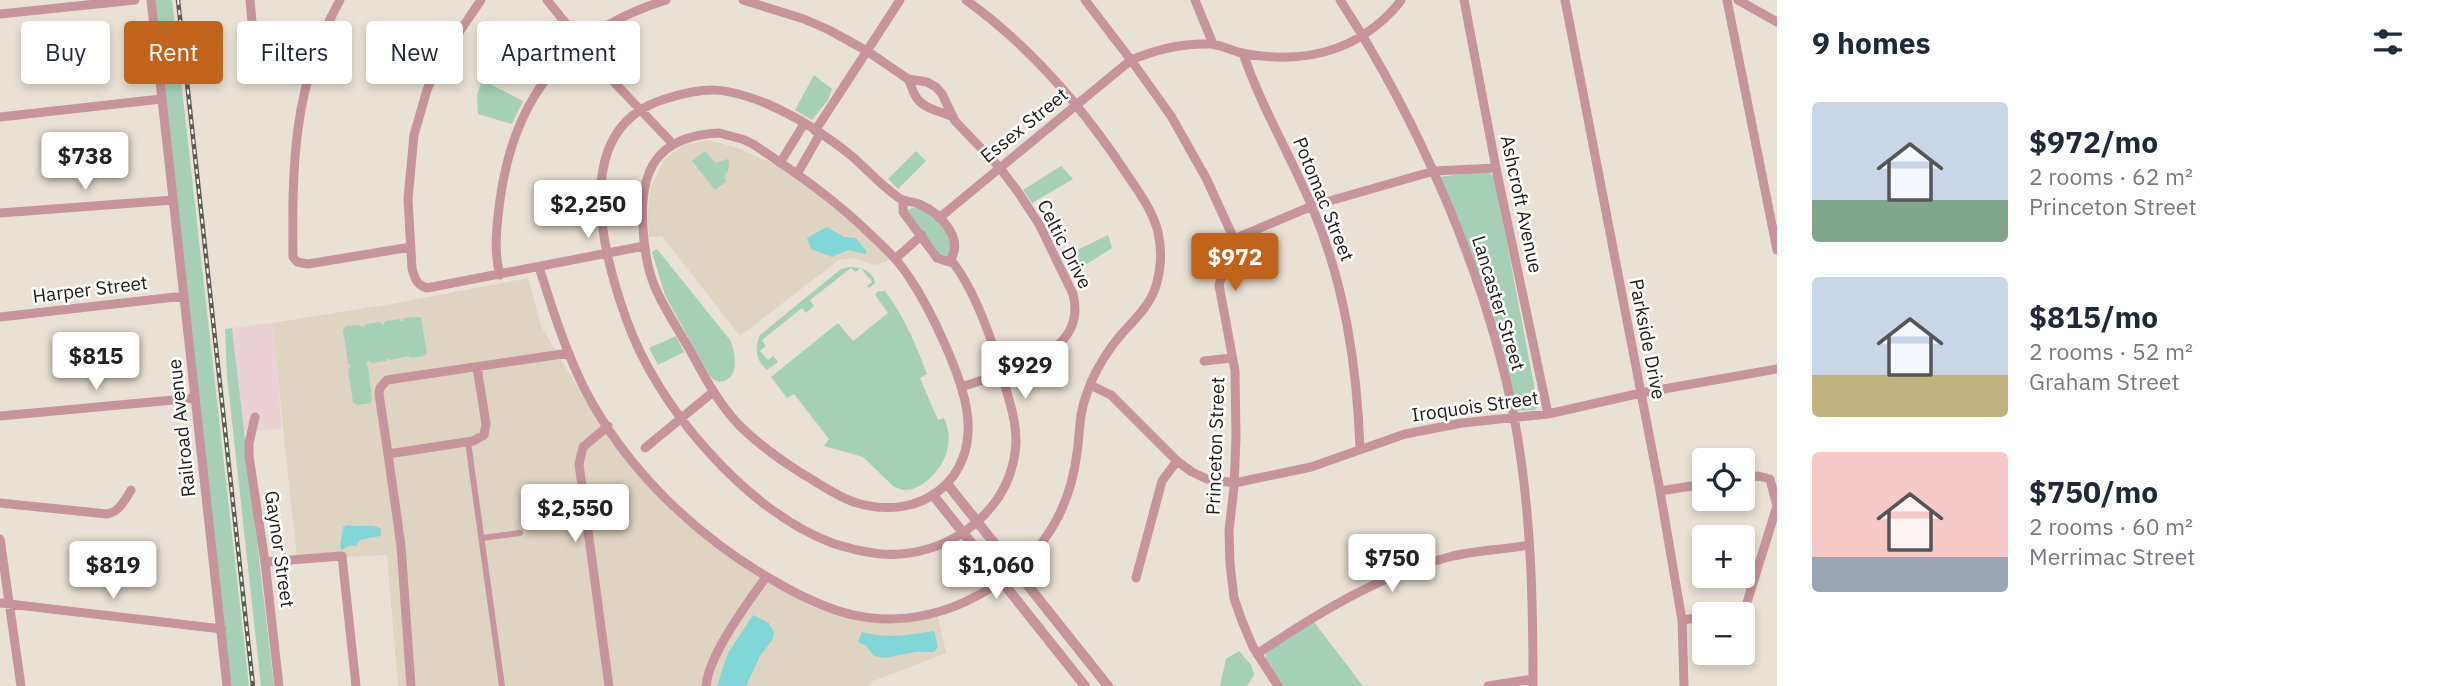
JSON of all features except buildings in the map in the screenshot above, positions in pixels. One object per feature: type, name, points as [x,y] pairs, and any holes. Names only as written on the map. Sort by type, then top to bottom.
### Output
[{"type":"street","points":[[0,14],[135,0]]},
{"type":"street","name":"Railroad Avenue","points":[[151,0],[227,686]]},
{"type":"street","points":[[250,0],[252,21]]},
{"type":"street","points":[[329,21],[340,0]]},
{"type":"street","points":[[481,0],[439,62],[421,110],[410,167],[408,199],[415,280],[427,288],[644,246]]},
{"type":"street","points":[[547,0],[563,21]]},
{"type":"street","points":[[614,21],[640,8],[666,0]]},
{"type":"street","name":"Celtic Drive","points":[[743,0],[803,19],[867,51],[908,79],[927,82],[936,87],[946,101],[951,116],[1000,168],[1039,224],[1073,294],[1076,306],[1074,322],[1059,344],[1002,374],[961,387]]},
{"type":"street","points":[[797,174],[818,132],[900,0]]},
{"type":"street","points":[[539,267],[569,353],[585,388],[608,426],[632,458],[687,519],[738,560],[808,600],[870,618],[893,619],[945,611],[1001,581],[1044,540],[1057,520],[1067,496],[1077,451],[1082,407],[1090,385],[1112,346],[1150,299],[1161,257],[1158,230],[1144,199],[1077,105],[1007,34],[966,0]]},
{"type":"street","points":[[1085,0],[1171,116],[1206,178],[1234,239],[1312,206],[1434,172],[1496,168]]},
{"type":"street","points":[[1195,0],[1213,44]]},
{"type":"street","name":"Lancaster Street","points":[[1340,0],[1364,36],[1434,172],[1463,243],[1497,348],[1514,417],[1524,478],[1533,587],[1533,682]]},
{"type":"street","name":"Essex Street","points":[[939,218],[1132,60],[1157,49],[1213,44],[1243,53],[1287,57],[1313,55],[1349,44],[1364,36],[1397,7],[1401,0]]},
{"type":"street","name":"Ashcroft Avenue","points":[[1464,0],[1548,414]]},
{"type":"street","name":"Parkside Drive","points":[[1565,0],[1660,491],[1682,620],[1684,686]]},
{"type":"street","points":[[1727,0],[1777,250]]},
{"type":"street","points":[[1738,0],[1777,22]]},
{"type":"street","name":"Potomac Street","points":[[1243,53],[1254,86],[1312,206],[1339,282],[1358,391],[1360,449]]},
{"type":"street","name":"Celtic Drive","points":[[908,79],[920,102],[951,116]]},
{"type":"street","points":[[307,84],[298,121],[293,158],[293,257],[298,262],[308,264],[411,247]]},
{"type":"street","points":[[500,275],[497,265],[497,224],[503,179],[511,148],[531,100],[543,84]]},
{"type":"street","points":[[617,84],[673,144]]},
{"type":"street","points":[[718,89],[768,104],[818,132],[850,155],[903,201],[918,204],[939,218],[955,238],[951,260],[988,330],[1014,420],[1015,452],[1007,483],[999,498],[978,522],[962,533],[929,548],[901,554],[866,552],[830,542],[787,520],[738,484],[681,418],[655,382],[633,337],[615,289],[602,232],[600,197],[606,154],[619,130],[640,110],[692,90],[718,89]]},
{"type":"street","points":[[0,117],[161,99]]},
{"type":"street","points":[[780,163],[804,124]]},
{"type":"street","points":[[719,134],[742,139],[780,163],[838,203],[896,258],[911,278],[943,341],[961,387],[968,429],[963,458],[948,485],[912,504],[895,507],[872,506],[847,499],[783,461],[738,424],[713,392],[655,286],[644,246],[641,201],[644,182],[651,166],[673,144],[699,135],[719,134]]},
{"type":"street","points":[[0,213],[173,200]]},
{"type":"street","points":[[903,201],[903,212],[937,258],[942,261],[951,260]]},
{"type":"street","points":[[896,258],[922,235]]},
{"type":"street","name":"Princeton Street","points":[[1234,239],[1220,285],[1236,398],[1235,483],[1229,531],[1234,598],[1257,654],[1278,686]]},
{"type":"street","name":"Harper Street","points":[[0,317],[184,296]]},
{"type":"street","points":[[411,686],[401,546],[379,394],[383,384],[387,380],[569,353]]},
{"type":"street","points":[[1204,361],[1232,358]]},
{"type":"street","points":[[388,454],[480,438],[486,430],[477,367]]},
{"type":"street","name":"Iroquois Street","points":[[1090,385],[1111,395],[1177,461],[1206,479],[1235,483],[1311,467],[1405,434],[1462,423],[1548,414],[1641,393],[1777,369]]},
{"type":"street","points":[[645,448],[713,392]]},
{"type":"street","points":[[0,416],[195,398]]},
{"type":"street","name":"Gaynor Street","points":[[255,417],[249,443],[250,456],[279,686]]},
{"type":"street","points":[[608,426],[583,447],[579,464],[609,686]]},
{"type":"street","points":[[468,442],[502,686]]},
{"type":"street","points":[[1136,578],[1162,481],[1177,461]]},
{"type":"street","points":[[1747,602],[1777,506],[1770,479],[1755,476]]},
{"type":"street","points":[[948,485],[1108,686]]},
{"type":"street","points":[[1660,491],[1692,486]]},
{"type":"street","points":[[0,503],[107,514],[123,504],[131,490]]},
{"type":"street","points":[[933,495],[1085,686]]},
{"type":"street","points":[[482,538],[520,533]]},
{"type":"street","points":[[0,540],[4,604],[21,686]]},
{"type":"street","points":[[1257,654],[1319,613],[1419,565],[1481,550],[1529,545]]},
{"type":"street","points":[[265,562],[342,556],[356,686]]},
{"type":"street","points":[[706,686],[712,663],[766,577]]},
{"type":"street","points":[[4,604],[222,629]]},
{"type":"street","points":[[1682,620],[1692,619]]},
{"type":"street","points":[[1488,686],[1533,682]]},
{"type":"shaded area","points":[[708,140],[735,147],[774,164],[777,160],[893,256],[886,262],[874,265],[856,258],[839,260],[740,336],[662,236],[649,237],[651,187],[664,160],[682,146]]},
{"type":"shaded area","points":[[528,278],[541,326],[603,430],[639,476],[674,513],[740,565],[809,605],[835,614],[938,616],[946,653],[871,682],[869,686],[398,686],[387,555],[297,559],[272,323]]},
{"type":"shaded area","points":[[272,323],[282,429],[244,431],[232,328]]},
{"type":"green space","points":[[155,0],[172,0],[174,21],[157,21]]},
{"type":"green space","points":[[814,75],[832,89],[828,100],[812,120],[795,110]]},
{"type":"green space","points":[[164,84],[181,84],[249,686],[230,686]]},
{"type":"green space","points":[[481,84],[490,84],[523,101],[512,124],[478,114],[477,95]]},
{"type":"green space","points":[[705,151],[715,163],[728,159],[726,182],[715,190],[692,161]]},
{"type":"green space","points":[[916,151],[926,161],[898,189],[888,179]]},
{"type":"green space","points":[[1061,166],[1073,179],[1032,203],[1023,190]]},
{"type":"green space","points":[[1482,171],[1494,175],[1538,406],[1535,410],[1516,411],[1440,177]]},
{"type":"green space","points":[[918,206],[940,222],[952,242],[949,257],[941,258],[906,210]]},
{"type":"green space","points":[[1108,235],[1112,248],[1071,274],[1063,257]]},
{"type":"green space","points":[[657,249],[730,340],[735,357],[734,369],[724,381],[716,381],[709,375],[665,295],[652,252]]},
{"type":"green space","points":[[849,267],[860,268],[855,272],[851,268],[810,300],[814,306],[806,313],[802,308],[762,340],[766,346],[760,351],[768,360],[773,356],[778,362],[767,370],[757,354],[760,335],[841,269]]},
{"type":"green space","points":[[862,269],[874,279],[875,283],[869,288],[867,286],[872,282]]},
{"type":"green space","points":[[878,291],[885,291],[909,331],[927,374],[920,378],[938,420],[944,418],[948,430],[947,451],[939,467],[926,482],[910,490],[893,486],[863,457],[824,446],[829,439],[794,394],[787,398],[771,377],[838,323],[853,341],[888,313],[875,295]]},
{"type":"green space","points":[[405,318],[421,318],[427,353],[411,358],[388,358],[386,361],[372,363],[368,361],[366,364],[372,400],[371,403],[357,405],[353,402],[348,370],[351,366],[348,363],[343,330],[346,326],[363,327],[380,322],[383,325],[386,321],[399,319],[402,322]]},
{"type":"green space","points":[[232,328],[274,686],[261,686],[227,376],[225,329]]},
{"type":"green space","points":[[676,336],[684,352],[658,365],[649,348]]},
{"type":"green space","points":[[1314,622],[1363,686],[1281,686],[1265,663],[1266,652]]},
{"type":"green space","points":[[1239,651],[1251,665],[1254,675],[1247,686],[1220,686],[1226,659]]},
{"type":"water","points":[[827,227],[844,237],[856,238],[866,254],[848,250],[832,257],[811,249],[807,238]]},
{"type":"water","points":[[343,527],[378,527],[381,529],[380,536],[360,540],[356,546],[351,545],[342,550],[340,547]]},
{"type":"water","points":[[753,615],[769,623],[774,633],[773,639],[760,656],[746,686],[717,686],[728,653]]},
{"type":"water","points":[[934,631],[938,647],[934,652],[916,652],[885,658],[874,656],[866,646],[858,642],[862,632],[890,636]]},
{"type":"railway","points":[[178,0],[253,686]]}]
